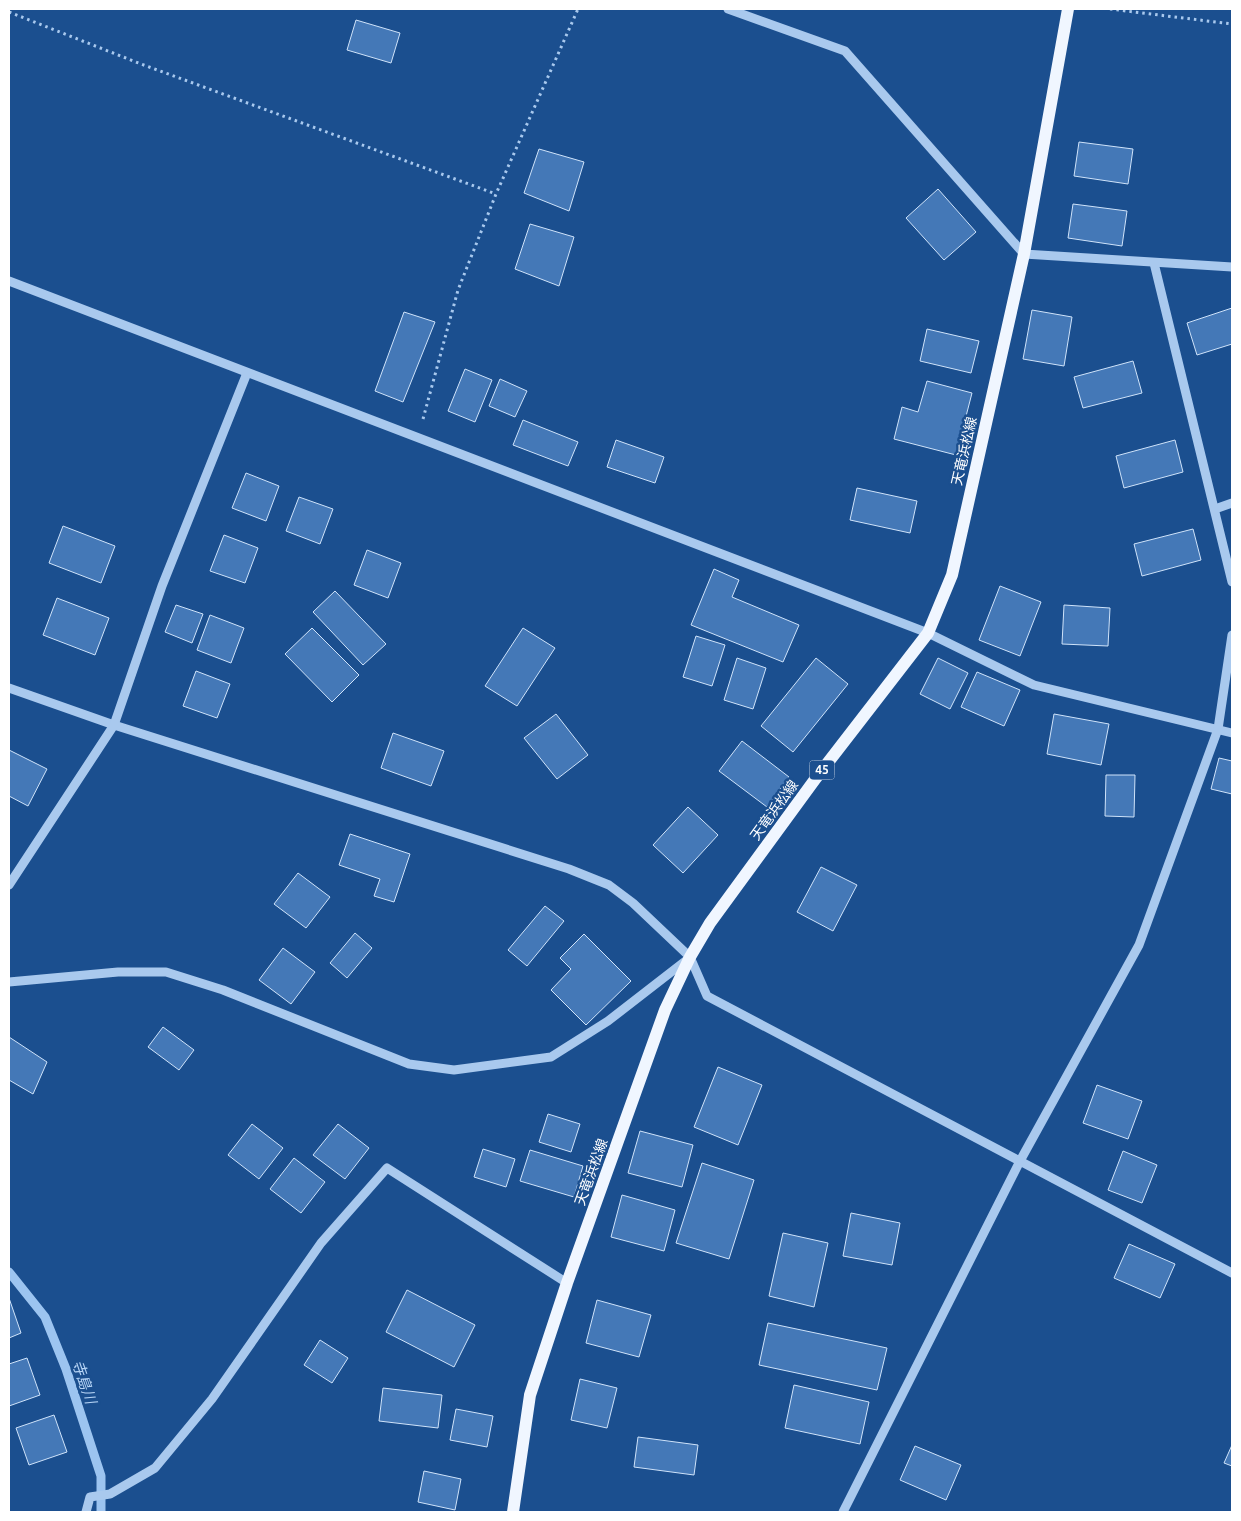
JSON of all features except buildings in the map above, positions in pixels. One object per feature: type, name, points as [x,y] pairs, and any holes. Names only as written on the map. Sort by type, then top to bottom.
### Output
[{"type":"main road","name":"天竜浜松線","points":[[513,1512],[530,1395],[567,1282],[665,1010],[690,957],[710,923],[816,778],[928,633],[952,575],[1024,254],[1068,9]]},
{"type":"street","points":[[728,9],[845,51],[1024,254],[1232,267]]},
{"type":"street","points":[[1154,263],[1232,582]]},
{"type":"street","points":[[9,281],[928,633],[1034,685],[1232,733]]},
{"type":"street","points":[[9,885],[114,725],[162,586],[246,373]]},
{"type":"street","points":[[1215,509],[1232,503]]},
{"type":"street","points":[[843,1512],[1020,1161],[1139,945],[1218,730],[1232,635]]},
{"type":"street","points":[[9,688],[114,725],[569,869],[609,884],[634,903],[690,957],[707,996],[1232,1273]]},
{"type":"street","points":[[9,982],[118,972],[166,972],[223,990],[409,1064],[454,1070],[552,1057],[608,1021],[690,957]]},
{"type":"street","points":[[86,1512],[90,1497],[110,1494],[155,1468],[212,1399],[321,1243],[387,1168],[567,1282]]},
{"type":"path","points":[[417,438],[458,290],[496,194],[578,9]]},
{"type":"path","points":[[1110,9],[1232,24]]},
{"type":"path","points":[[9,12],[150,68],[496,194]]},
{"type":"waterway","name":"寺島川","points":[[9,1272],[45,1317],[66,1369],[101,1476],[101,1512]]}]
